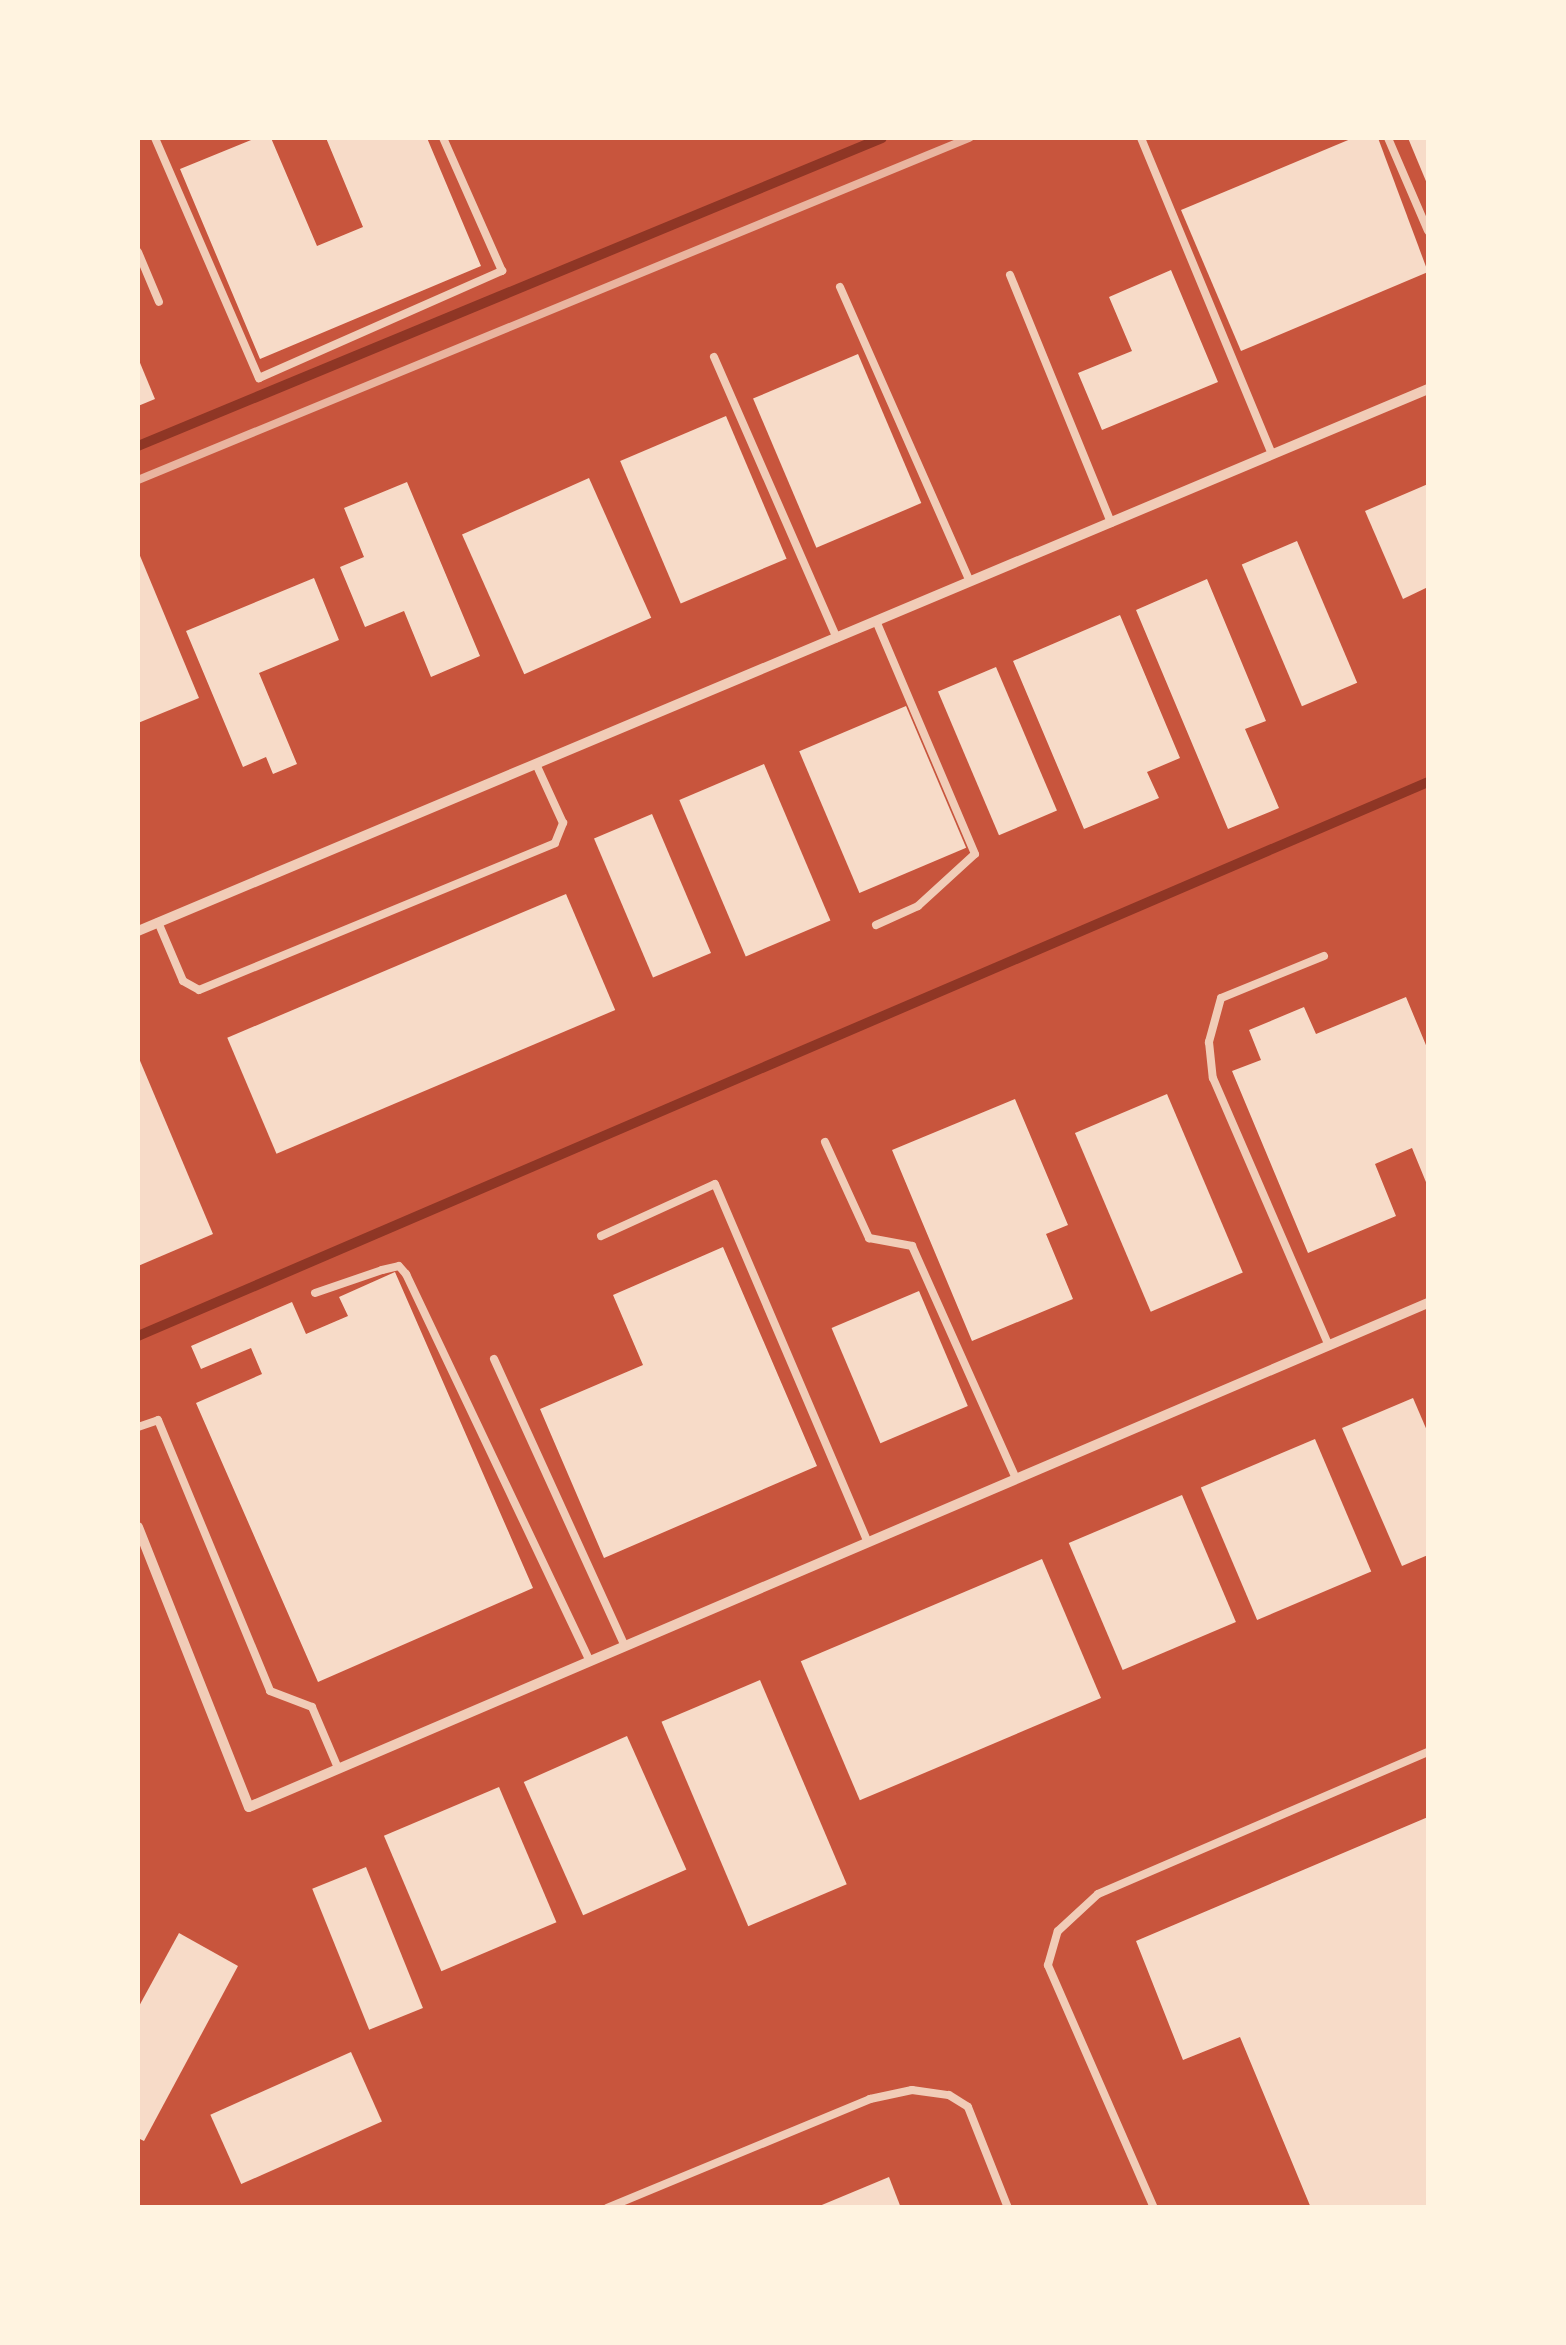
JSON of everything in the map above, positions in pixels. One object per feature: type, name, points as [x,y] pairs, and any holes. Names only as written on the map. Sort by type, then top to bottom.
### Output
[{"type":"street","points":[[138,931],[1428,390]]},
{"type":"street","points":[[138,1528],[249,1807],[1428,1303]]},
{"type":"lane","points":[[155,138],[259,378],[502,271],[443,138]]},
{"type":"lane","points":[[1140,138],[1272,455]]},
{"type":"lane","points":[[1388,138],[1428,231]]},
{"type":"lane","points":[[138,252],[159,302]]},
{"type":"lane","points":[[1010,275],[1111,522]]},
{"type":"lane","points":[[840,287],[970,582]]},
{"type":"lane","points":[[714,357],[837,638]]},
{"type":"lane","points":[[876,621],[976,854],[918,906],[876,925]]},
{"type":"lane","points":[[158,922],[183,981],[205,988],[556,843],[563,823],[536,764]]},
{"type":"lane","points":[[1324,956],[1221,998],[1209,1042],[1213,1078],[1329,1346]]},
{"type":"lane","points":[[824,1142],[869,1238],[912,1246],[1016,1480]]},
{"type":"lane","points":[[602,1236],[715,1184],[868,1542]]},
{"type":"lane","points":[[315,1293],[399,1266],[406,1274],[590,1661]]},
{"type":"lane","points":[[494,1359],[625,1646]]},
{"type":"lane","points":[[138,1427],[158,1420],[270,1691],[312,1707],[338,1768]]},
{"type":"lane","points":[[1154,2208],[1048,1964],[1058,1931],[1098,1894],[1428,1752]]},
{"type":"lane","points":[[606,2208],[870,2100],[912,2090],[950,2095],[968,2107],[1008,2208]]},
{"type":"building","points":[[256,138],[271,138],[317,246],[363,227],[326,138],[427,138],[481,266],[260,359],[180,169]]},
{"type":"building","points":[[1353,138],[1378,138],[1428,272],[1241,351],[1181,210]]},
{"type":"building","points":[[1408,138],[1428,138],[1428,186]]},
{"type":"building","points":[[1171,270],[1218,382],[1102,430],[1078,373],[1132,351],[1109,297]]},
{"type":"building","points":[[858,354],[921,503],[816,548],[753,399]]},
{"type":"building","points":[[138,358],[155,399],[138,406]]},
{"type":"building","points":[[726,416],[787,559],[681,604],[620,461]]},
{"type":"building","points":[[589,478],[651,618],[524,674],[462,535]]},
{"type":"building","points":[[407,482],[480,656],[431,677],[404,611],[365,627],[340,567],[364,557],[344,508]]},
{"type":"building","points":[[1428,484],[1428,587],[1403,599],[1365,511]]},
{"type":"building","points":[[1297,541],[1357,683],[1302,706],[1242,564]]},
{"type":"building","points":[[138,551],[199,698],[138,723]]},
{"type":"building","points":[[314,578],[339,640],[259,673],[297,764],[273,774],[266,757],[243,767],[186,631]]},
{"type":"building","points":[[1207,579],[1266,721],[1245,729],[1279,808],[1228,829],[1136,610]]},
{"type":"building","points":[[1120,615],[1180,758],[1147,772],[1159,798],[1084,829],[1013,661]]},
{"type":"building","points":[[996,667],[1057,811],[999,835],[938,692]]},
{"type":"building","points":[[906,706],[966,848],[859,893],[799,751]]},
{"type":"building","points":[[764,764],[830,920],[746,956],[679,800]]},
{"type":"building","points":[[652,814],[711,953],[653,978],[594,839]]},
{"type":"building","points":[[566,894],[615,1010],[276,1154],[227,1038]]},
{"type":"building","points":[[1406,997],[1428,1050],[1428,1187],[1412,1148],[1375,1164],[1396,1216],[1308,1253],[1232,1071],[1261,1060],[1249,1030],[1304,1007],[1316,1034]]},
{"type":"building","points":[[138,1056],[213,1234],[138,1266]]},
{"type":"building","points":[[1167,1094],[1243,1273],[1151,1312],[1075,1133]]},
{"type":"building","points":[[1015,1099],[1068,1225],[1046,1234],[1073,1299],[972,1341],[892,1150]]},
{"type":"building","points":[[723,1247],[817,1466],[604,1558],[540,1409],[643,1365],[613,1295]]},
{"type":"building","points":[[395,1272],[533,1588],[318,1682],[196,1403],[262,1374],[251,1348],[201,1369],[191,1346],[292,1302],[306,1334],[348,1316],[339,1297]]},
{"type":"building","points":[[919,1291],[968,1406],[880,1443],[832,1328]]},
{"type":"building","points":[[1413,1398],[1428,1433],[1428,1555],[1402,1566],[1342,1428]]},
{"type":"building","points":[[1315,1439],[1371,1572],[1257,1620],[1201,1487]]},
{"type":"building","points":[[1182,1495],[1236,1622],[1123,1670],[1069,1543]]},
{"type":"building","points":[[1042,1559],[1101,1698],[860,1800],[801,1661]]},
{"type":"building","points":[[760,1680],[847,1884],[748,1926],[662,1722]]},
{"type":"building","points":[[627,1736],[686,1869],[583,1915],[524,1782]]},
{"type":"building","points":[[499,1787],[556,1922],[441,1971],[384,1836]]},
{"type":"building","points":[[1428,1817],[1428,2208],[1311,2208],[1240,2037],[1183,2060],[1136,1941]]},
{"type":"building","points":[[366,1867],[423,2008],[369,2030],[312,1889]]},
{"type":"building","points":[[179,1933],[238,1966],[144,2141],[138,2138],[138,2008]]},
{"type":"building","points":[[351,2052],[382,2121],[241,2184],[210,2115]]},
{"type":"building","points":[[889,2177],[901,2208],[817,2208],[817,2207]]},
{"type":"waterway","points":[[138,446],[882,138]]},
{"type":"waterway","points":[[138,1336],[1428,782]]},
{"type":"railway","points":[[138,480],[969,138]]}]
